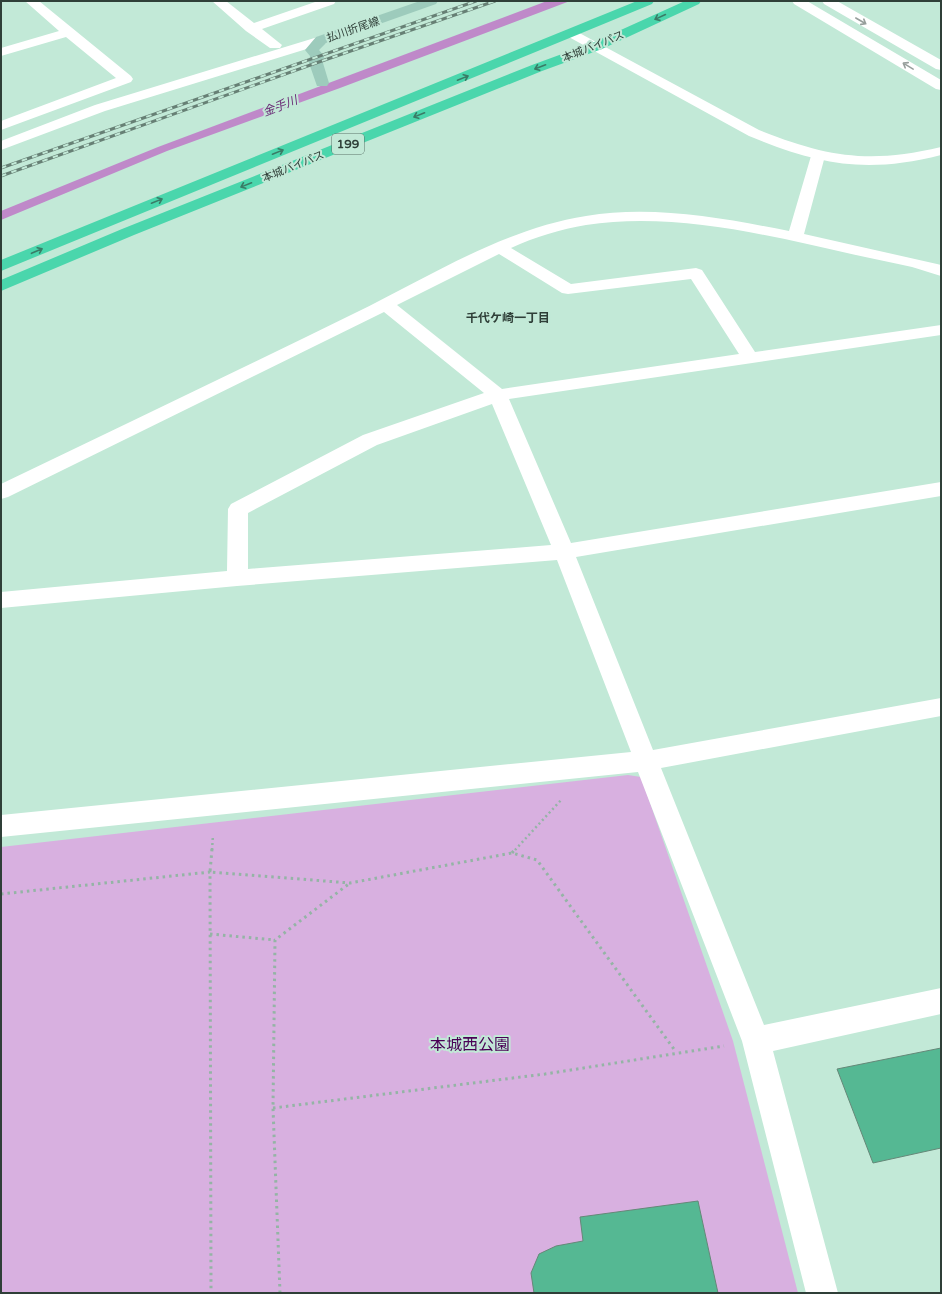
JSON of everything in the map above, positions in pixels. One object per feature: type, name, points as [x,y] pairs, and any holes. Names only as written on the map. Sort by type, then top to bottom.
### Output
[{"type":"highway","name":"本城バイパス","points":[[1,266],[112,219],[648,1]]},
{"type":"highway","name":"本城バイパス","points":[[1,286],[135,229],[537,68],[597,46],[695,1]]},
{"type":"main road","name":"払川折尾線","points":[[322,83],[316,63],[317,56],[312,50],[321,40],[432,1]]},
{"type":"street","points":[[1,126],[126,79],[31,1]]},
{"type":"street","points":[[218,1],[274,46]]},
{"type":"street","points":[[251,28],[330,1]]},
{"type":"street","points":[[798,1],[941,86]]},
{"type":"street","points":[[828,1],[941,66]]},
{"type":"street","points":[[1,52],[68,32]]},
{"type":"street","points":[[572,33],[754,133],[785,146],[818,156],[849,161],[882,162],[918,158],[941,151]]},
{"type":"street","points":[[1,146],[100,108],[321,40]]},
{"type":"street","points":[[795,237],[818,156]]},
{"type":"street","points":[[1,492],[500,248],[538,232],[586,220],[643,217],[704,222],[795,237],[941,271]]},
{"type":"street","points":[[500,248],[568,289],[696,274],[750,358]]},
{"type":"street","points":[[386,305],[498,395],[564,552],[756,1041],[822,1293]]},
{"type":"street","points":[[237,578],[238,509],[370,440],[498,395],[941,330]]},
{"type":"street","points":[[1,600],[237,578],[564,552],[941,489]]},
{"type":"street","points":[[1,826],[646,761],[941,707]]},
{"type":"street","points":[[756,1041],[941,1001]]},
{"type":"path","points":[[512,853],[592,766]]},
{"type":"path","points":[[211,1293],[210,872],[215,804]]},
{"type":"path","points":[[1,894],[210,872],[350,883],[512,853],[537,860],[676,1052]]},
{"type":"path","points":[[210,934],[275,940],[350,883]]},
{"type":"path","points":[[275,940],[273,1108],[280,1293]]},
{"type":"path","points":[[273,1108],[545,1074],[676,1052],[756,1041]]},
{"type":"green space","name":"本城西公園","points":[[628,775],[641,777],[733,1041],[798,1293],[1,1293],[1,847]]},
{"type":"water","name":"金手川","points":[[547,1],[570,1],[340,88],[167,151],[1,220],[1,211],[158,147]]},
{"type":"building","points":[[941,1048],[941,1148],[873,1163],[837,1069]]},
{"type":"building","points":[[698,1201],[718,1293],[534,1293],[531,1273],[539,1254],[556,1246],[583,1241],[580,1217]]},
{"type":"railway","points":[[1,168],[476,1]]},
{"type":"railway","points":[[1,176],[316,63],[495,1]]},
{"type":"district","name":"千代ケ崎一丁目","points":[[508,318]]}]
